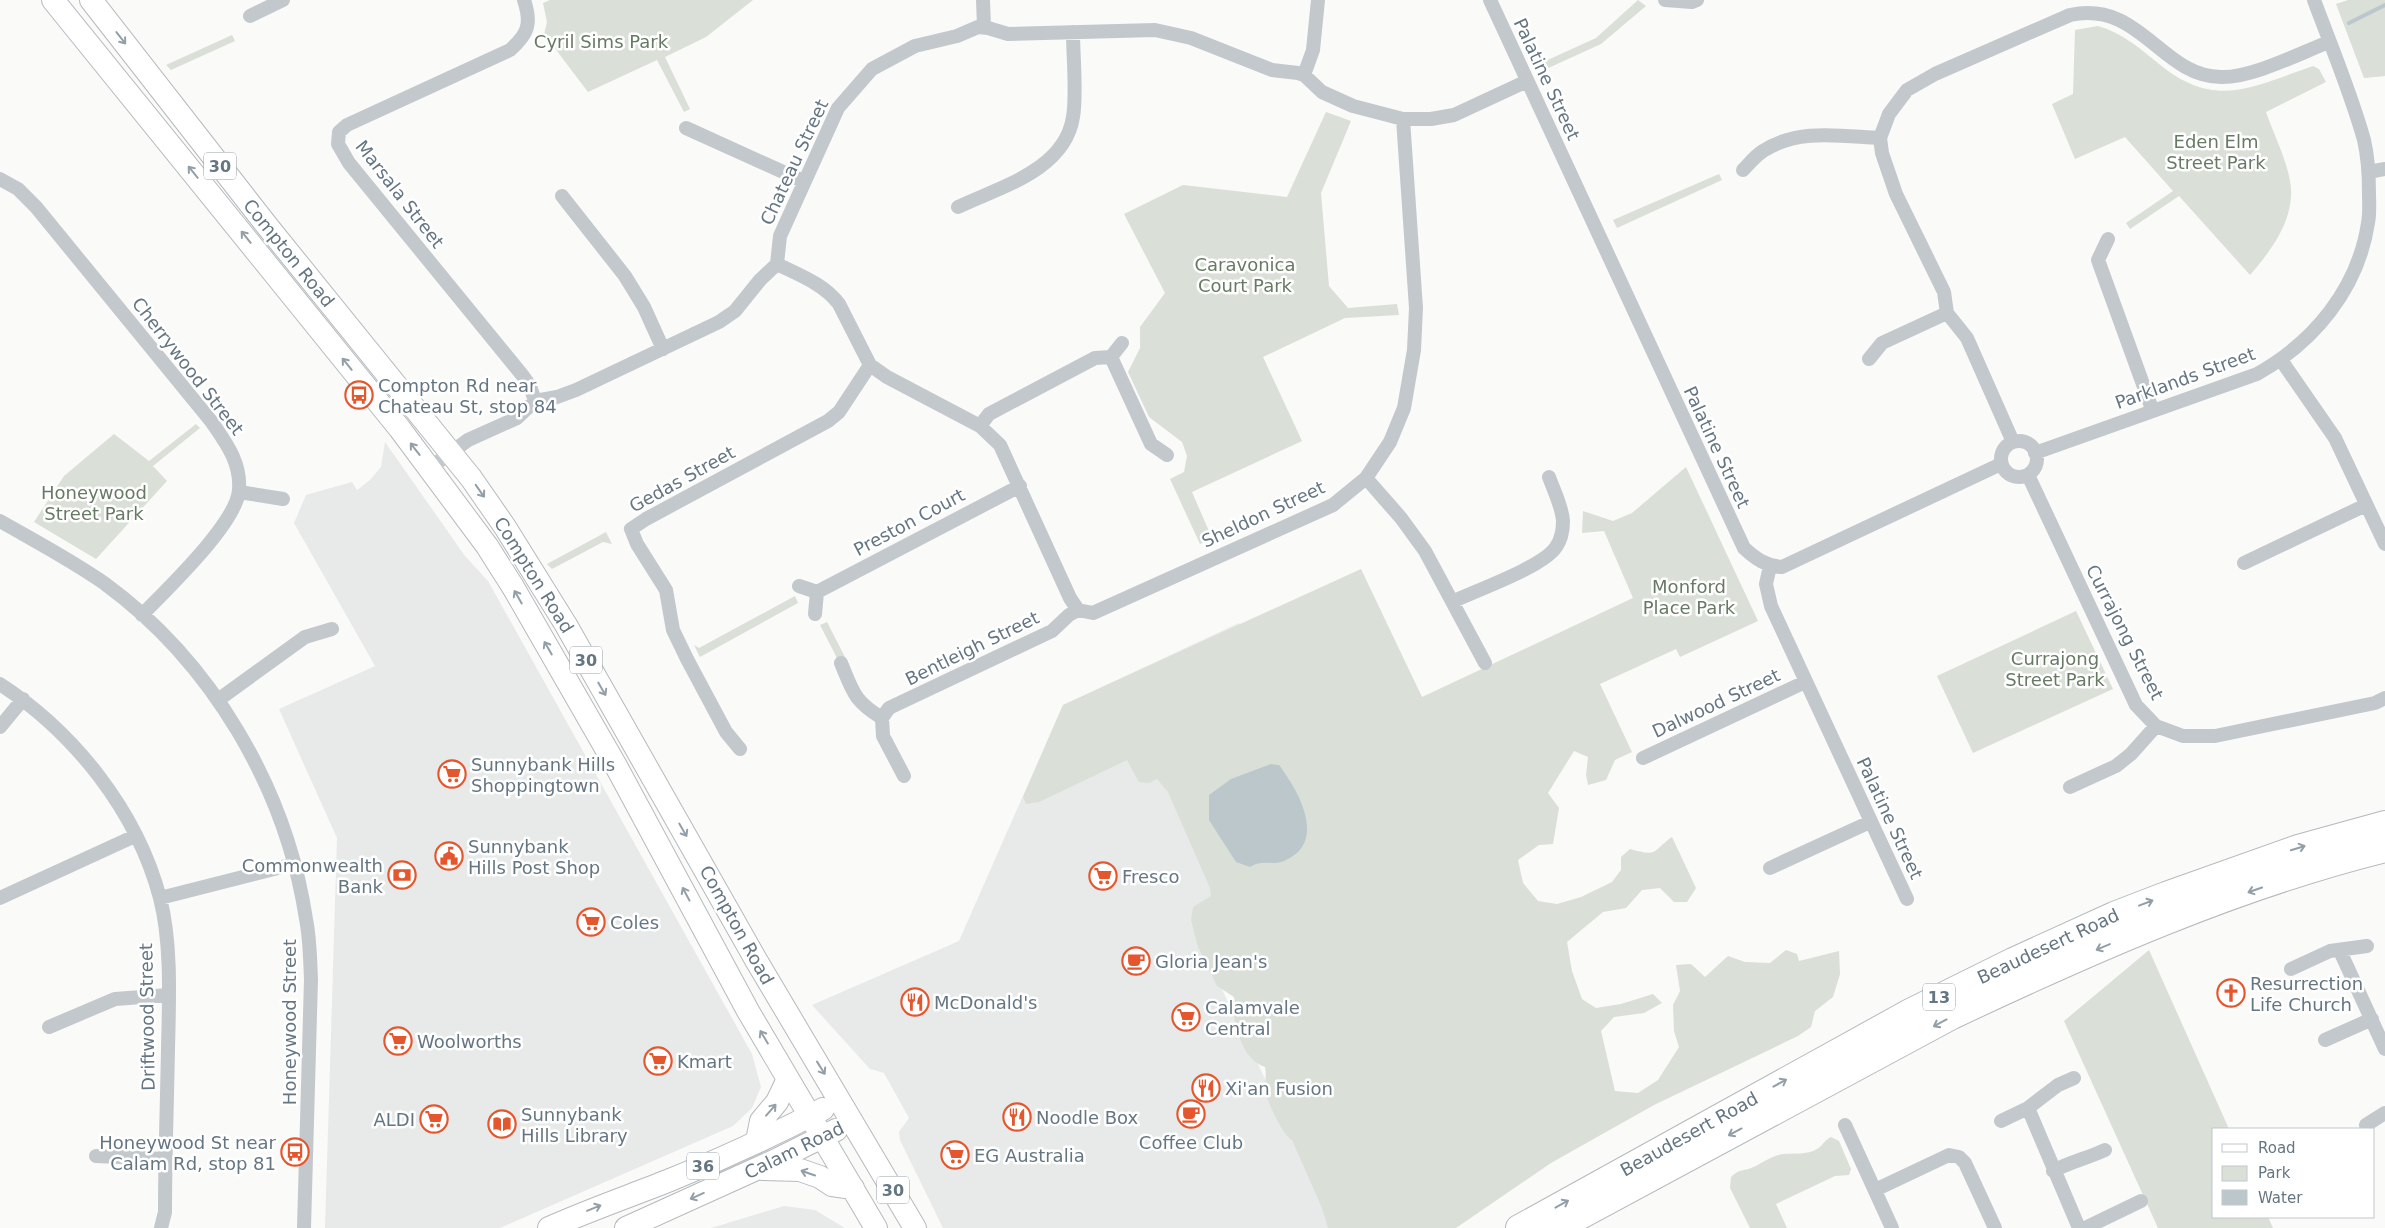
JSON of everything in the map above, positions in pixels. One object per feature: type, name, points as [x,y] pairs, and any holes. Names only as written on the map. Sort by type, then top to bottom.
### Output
[{"type":"highway","name":"Beaudesert Road","points":[[1519,1228],[1910,1012],[2013,961],[2114,915],[2166,895],[2298,848],[2385,824]]},
{"type":"highway","name":"Beaudesert Road","points":[[1558,1228],[1952,1016],[2045,972],[2193,912],[2318,869],[2385,849]]},
{"type":"main road","name":"Compton Road","points":[[54,0],[430,468],[487,546],[513,587],[635,799],[748,1011],[876,1228]]},
{"type":"main road","name":"Compton Road","points":[[91,0],[268,227],[450,452],[505,527],[557,610],[756,960],[915,1228]]},
{"type":"main road","points":[[757,1142],[761,1121],[778,1102],[788,1078]]},
{"type":"main road","name":"Calam Road","points":[[549,1228],[671,1180],[757,1142],[840,1101]]},
{"type":"main road","name":"Calam Road","points":[[626,1228],[758,1168],[852,1121]]},
{"type":"main road","points":[[758,1168],[800,1170],[820,1177],[832,1185],[853,1188]]},
{"type":"street","points":[[250,16],[283,0]]},
{"type":"street","name":"Marsala Street","points":[[524,0],[529,21],[523,38],[510,50],[347,126],[339,132],[338,144],[349,163],[530,386],[535,401]]},
{"type":"street","points":[[983,0],[984,27],[1008,34],[1155,30],[1191,38],[1272,70],[1304,76],[1322,92],[1352,106],[1402,119],[1431,119],[1454,115],[1527,81]]},
{"type":"street","points":[[1304,76],[1313,50],[1318,0]]},
{"type":"street","name":"Palatine Street","points":[[1490,0],[1744,548],[1754,558],[1770,566],[1766,591],[1805,682],[1907,900]]},
{"type":"street","points":[[1665,0],[1692,2],[1698,0]]},
{"type":"street","name":"Parklands Street","points":[[2035,453],[2257,374],[2281,360],[2312,333],[2337,303],[2357,264],[2369,223],[2369,172],[2364,140],[2314,0]]},
{"type":"street","points":[[2013,442],[1967,338],[1947,313],[1944,292],[1896,194],[1882,153],[1880,138],[1889,114],[1907,90],[1935,74],[2070,15],[2085,11],[2109,12],[2132,24],[2180,63],[2199,73],[2220,77],[2241,76],[2330,42]]},
{"type":"street","name":"Chateau Street","points":[[777,264],[780,236],[803,181],[838,108],[872,70],[915,46],[957,36],[984,27]]},
{"type":"street","points":[[958,207],[1037,170],[1053,158],[1067,139],[1074,116],[1073,32]]},
{"type":"street","name":"Sheldon Street","points":[[1078,610],[1093,613],[1333,505],[1366,478],[1390,442],[1404,408],[1414,350],[1416,308],[1402,119]]},
{"type":"street","points":[[686,128],[803,181]]},
{"type":"street","points":[[1743,170],[1762,151],[1797,137],[1812,134],[1880,138]]},
{"type":"street","points":[[2369,172],[2385,169]]},
{"type":"street","name":"Cherrywood Street","points":[[0,179],[18,189],[36,207],[211,421],[232,452],[238,470],[239,492],[230,515],[221,528],[142,615]]},
{"type":"street","points":[[562,196],[625,276],[644,306],[663,349]]},
{"type":"street","points":[[2108,238],[2098,260],[2152,410]]},
{"type":"street","points":[[430,468],[450,452],[480,434],[516,418],[535,401],[561,396],[663,349],[728,316],[747,299],[760,280],[777,264],[826,289],[833,295],[870,365],[886,377],[980,426],[1000,445],[1070,598],[1078,610]]},
{"type":"street","points":[[1869,359],[1882,343],[1947,313]]},
{"type":"street","points":[[980,426],[989,414],[1095,358],[1111,357],[1122,343]]},
{"type":"street","points":[[1111,357],[1151,444],[1167,455]]},
{"type":"street","points":[[2281,360],[2334,438],[2385,544]]},
{"type":"street","name":"Gedas Street","points":[[740,749],[726,732],[687,659],[673,630],[666,590],[631,529],[654,514],[828,421],[838,412],[870,365]]},
{"type":"street","points":[[2020,441],[2028,444],[2035,453],[2036,462],[2028,475],[2014,477],[2006,472],[2002,464],[2003,450],[2013,442],[2020,441]]},
{"type":"street","points":[[1770,566],[1782,567],[2002,464]]},
{"type":"street","name":"Currajong Street","points":[[2028,475],[2136,705],[2156,726],[2183,736],[2215,736],[2375,703],[2385,698]]},
{"type":"street","points":[[1454,601],[1541,561],[1556,547],[1562,534],[1563,522],[1561,508],[1549,477]]},
{"type":"street","points":[[1366,478],[1401,518],[1426,551],[1485,663]]},
{"type":"street","name":"Preston Court","points":[[817,592],[1020,486]]},
{"type":"street","points":[[239,492],[283,498]]},
{"type":"street","points":[[2244,563],[2366,505]]},
{"type":"street","name":"Honeywood Street","points":[[0,521],[104,583],[142,615],[181,656],[218,700],[268,788],[284,829],[307,920],[311,980],[304,1228]]},
{"type":"street","points":[[799,586],[817,592],[815,614]]},
{"type":"street","name":"Bentleigh Street","points":[[882,718],[889,708],[1052,630],[1069,614],[1078,610]]},
{"type":"street","points":[[218,700],[305,637],[332,629]]},
{"type":"street","points":[[841,663],[852,690],[863,706],[882,718],[882,736],[904,776]]},
{"type":"street","name":"Dalwood Street","points":[[1642,758],[1805,682]]},
{"type":"street","name":"Driftwood Street","points":[[0,684],[23,699],[60,730],[113,795],[135,836],[160,898],[170,995],[165,1212],[161,1228]]},
{"type":"street","points":[[0,727],[23,699]]},
{"type":"street","points":[[2070,788],[2116,766],[2131,754],[2156,726]]},
{"type":"street","points":[[1770,868],[1870,822]]},
{"type":"street","points":[[0,898],[135,836]]},
{"type":"street","points":[[160,898],[294,864]]},
{"type":"street","points":[[2291,970],[2330,952],[2367,946]]},
{"type":"street","points":[[2340,951],[2385,1049]]},
{"type":"street","points":[[49,1027],[116,999],[170,995]]},
{"type":"street","points":[[2325,1040],[2372,1018]]},
{"type":"street","points":[[2001,1121],[2028,1108],[2058,1085],[2074,1078]]},
{"type":"street","points":[[2028,1108],[2052,1160],[2053,1171],[2079,1228]]},
{"type":"street","points":[[2366,1125],[2385,1113]]},
{"type":"street","points":[[1846,1124],[1892,1228]]},
{"type":"street","points":[[2053,1171],[2076,1160],[2087,1159],[2105,1150]]},
{"type":"street","points":[[1875,1190],[1949,1155],[1959,1157],[1965,1163],[1995,1228]]},
{"type":"street","points":[[96,1156],[165,1159]]},
{"type":"street","points":[[2085,1228],[2141,1201]]},
{"type":"shaded area","name":"Sunnybank Hills Shoppingtown","points":[[385,442],[465,556],[488,581],[752,1054],[761,1087],[752,1108],[733,1126],[500,1228],[325,1228],[337,838],[279,709],[375,666],[294,523],[306,495],[352,482],[357,490],[370,480],[381,467]]},
{"type":"shaded area","points":[[1239,623],[1379,869],[1203,950],[1337,1228],[943,1228],[900,1140],[899,1132],[909,1118],[884,1073],[870,1069],[812,1005],[959,941],[1063,705]]},
{"type":"shaded area","points":[[784,1206],[815,1210],[845,1228],[711,1228]]},
{"type":"green space","name":"Cyril Sims Park","points":[[550,0],[753,0],[706,37],[665,57],[690,109],[684,112],[657,60],[588,92],[544,34],[547,22],[543,3]]},
{"type":"green space","points":[[1638,0],[1646,6],[1601,44],[1544,70],[1541,63],[1596,38]]},
{"type":"green space","points":[[2348,0],[2385,0],[2385,76],[2364,78],[2336,4]]},
{"type":"green space","name":"Eden Elm Street Park","points":[[2098,26],[2123,37],[2179,78],[2198,87],[2234,90],[2252,87],[2313,66],[2319,69],[2326,82],[2266,112],[2286,165],[2291,187],[2291,197],[2286,219],[2277,239],[2250,275],[2179,196],[2130,229],[2126,223],[2173,191],[2125,137],[2075,159],[2052,104],[2073,94],[2075,30]]},
{"type":"green space","points":[[232,35],[235,41],[171,70],[166,65]]},
{"type":"green space","name":"Caravonica Court Park","points":[[1326,112],[1351,121],[1321,193],[1329,286],[1348,308],[1397,304],[1399,315],[1345,318],[1263,357],[1302,441],[1192,492],[1212,538],[1200,544],[1170,479],[1184,472],[1187,456],[1182,442],[1149,417],[1128,372],[1140,348],[1140,327],[1165,293],[1124,214],[1183,185],[1287,197]]},
{"type":"green space","points":[[1719,174],[1722,180],[1617,228],[1613,220]]},
{"type":"green space","name":"Honeywood Street Park","points":[[196,424],[200,428],[153,466],[167,481],[96,559],[34,522],[64,476],[114,434],[149,461]]},
{"type":"green space","name":"Monford Place Park","points":[[1686,467],[1758,621],[1680,657],[1676,649],[1600,684],[1632,752],[1615,760],[1606,780],[1588,785],[1586,775],[1588,757],[1574,751],[1548,793],[1559,808],[1553,844],[1539,845],[1518,860],[1523,883],[1538,901],[1557,904],[1581,897],[1612,882],[1621,870],[1621,857],[1630,849],[1646,853],[1654,852],[1672,837],[1696,888],[1687,902],[1674,902],[1660,888],[1642,890],[1626,908],[1603,912],[1567,942],[1572,971],[1582,999],[1596,1008],[1621,1004],[1653,994],[1662,1003],[1644,1013],[1614,1017],[1601,1031],[1615,1091],[1638,1093],[1658,1080],[1679,1047],[1674,1031],[1673,1005],[1680,991],[1676,965],[1691,964],[1705,977],[1728,956],[1745,962],[1770,963],[1786,950],[1797,954],[1799,961],[1839,951],[1840,974],[1833,997],[1815,1011],[1811,1027],[1798,1036],[1654,1105],[1551,1163],[1456,1228],[1328,1228],[1322,1208],[1292,1140],[1280,1126],[1266,1095],[1265,1067],[1253,1060],[1242,1042],[1234,1018],[1234,997],[1217,986],[1198,947],[1191,920],[1193,907],[1211,896],[1210,888],[1168,792],[1157,779],[1149,783],[1139,782],[1127,760],[1039,802],[1026,804],[1023,797],[1063,705],[1361,569],[1422,697],[1633,598],[1604,531],[1582,533],[1583,511],[1613,521],[1632,513]],"holes":[[[1271,764],[1278,765],[1290,780],[1269,862],[1236,862],[1221,835]]]},
{"type":"green space","points":[[606,532],[612,544],[603,542],[552,569],[547,564]]},
{"type":"green space","points":[[795,596],[798,603],[700,657],[694,645],[699,648]]},
{"type":"green space","name":"Currajong Street Park","points":[[2076,611],[2113,689],[1973,753],[1937,676]]},
{"type":"green space","points":[[827,622],[846,659],[839,662],[820,625]]},
{"type":"green space","points":[[2149,950],[2229,1128],[2212,1128],[2212,1218],[2268,1218],[2273,1228],[2158,1228],[2064,1021]]},
{"type":"green space","points":[[1831,1137],[1839,1141],[1851,1169],[1849,1175],[1835,1176],[1776,1204],[1787,1228],[1750,1228],[1730,1188],[1731,1177],[1739,1171],[1751,1168],[1778,1155],[1813,1151]]},
{"type":"water","points":[[1271,764],[1279,765],[1301,802],[1306,816],[1307,830],[1305,842],[1297,853],[1284,861],[1259,863],[1250,867],[1236,862],[1209,820],[1209,795],[1231,779]]},
{"type":"waterway","points":[[2349,23],[2385,5]]},
{"type":"place","name":"Compton Rd near Chateau St, stop 84","points":[[359,395]]},
{"type":"place","name":"Sunnybank Hills Shoppingtown","points":[[452,774]]},
{"type":"place","name":"Sunnybank Hills Post Shop","points":[[449,856]]},
{"type":"place","name":"Commonwealth Bank","points":[[402,875]]},
{"type":"place","name":"Fresco","points":[[1103,876]]},
{"type":"place","name":"Coles","points":[[591,922]]},
{"type":"place","name":"Gloria Jean's","points":[[1136,961]]},
{"type":"place","name":"Resurrection Life Church","points":[[2231,993]]},
{"type":"place","name":"McDonald's","points":[[915,1002]]},
{"type":"place","name":"Calamvale Central","points":[[1186,1017]]},
{"type":"place","name":"Woolworths","points":[[398,1041]]},
{"type":"place","name":"Kmart","points":[[658,1061]]},
{"type":"place","name":"Xi'an Fusion","points":[[1206,1088]]},
{"type":"place","name":"Coffee Club","points":[[1191,1114]]},
{"type":"place","name":"Noodle Box","points":[[1017,1117]]},
{"type":"place","name":"ALDI","points":[[434,1119]]},
{"type":"place","name":"Sunnybank Hills Library","points":[[502,1124]]},
{"type":"place","name":"Honeywood St near Calam Rd, stop 81","points":[[295,1152]]},
{"type":"place","name":"EG Australia","points":[[955,1155]]}]
